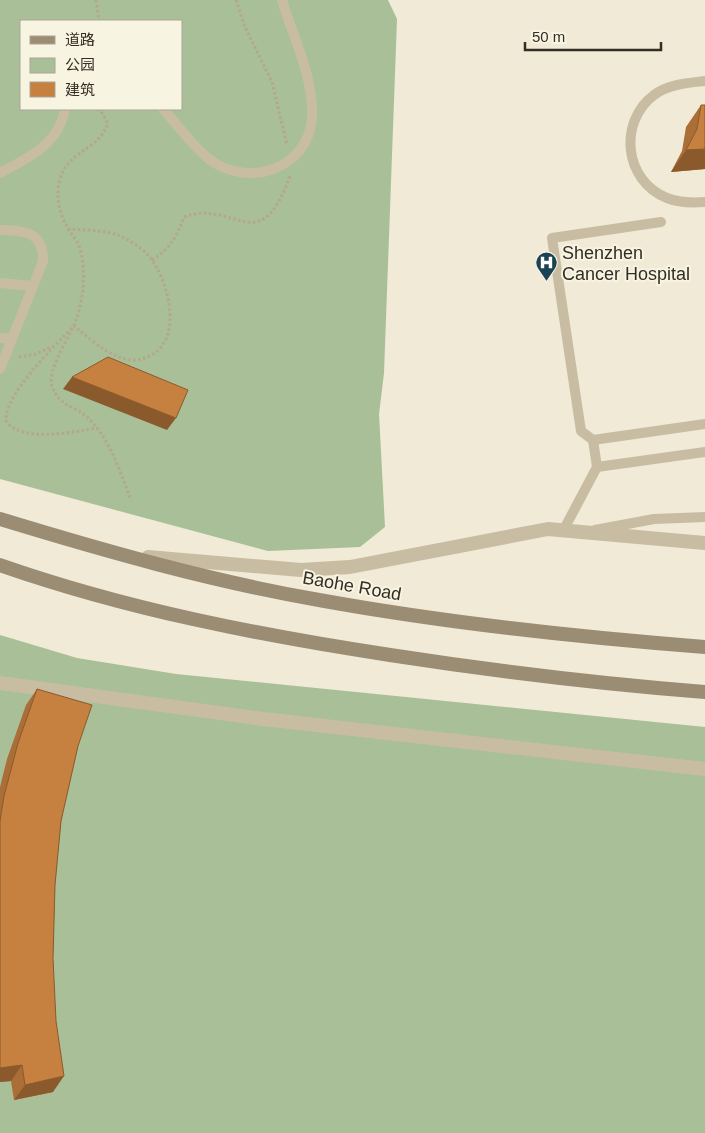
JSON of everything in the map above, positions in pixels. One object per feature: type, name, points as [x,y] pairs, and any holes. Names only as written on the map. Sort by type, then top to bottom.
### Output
[{"type":"main road","name":"Baohe Road","points":[[0,519],[118,555],[318,600],[501,627],[608,640],[705,647]]},
{"type":"main road","points":[[0,565],[122,602],[230,628],[435,662],[568,679],[705,692]]},
{"type":"street","points":[[118,555],[301,570],[350,567],[548,529],[705,543]]},
{"type":"street","points":[[0,683],[263,719],[705,769]]},
{"type":"lane","points":[[164,110],[209,159],[230,170],[247,173],[264,172],[285,165],[302,150],[312,117],[304,65],[282,0]]},
{"type":"lane","points":[[705,81],[678,84],[654,94],[637,113],[632,124],[630,144],[634,165],[642,179],[653,190],[667,198],[682,202],[705,202]]},
{"type":"lane","points":[[0,173],[43,148],[55,133],[65,110]]},
{"type":"lane","points":[[563,531],[598,467],[593,440],[581,431],[552,238],[661,222]]},
{"type":"lane","points":[[0,230],[21,231],[32,235],[40,242],[43,261],[0,369]]},
{"type":"lane","points":[[0,283],[33,286]]},
{"type":"lane","points":[[0,338],[12,339]]},
{"type":"lane","points":[[593,440],[705,424]]},
{"type":"lane","points":[[598,467],[705,452]]},
{"type":"lane","points":[[584,532],[654,519],[705,516]]},
{"type":"path","points":[[96,0],[99,20]]},
{"type":"path","points":[[152,260],[160,255],[177,235],[184,217],[193,213],[247,221],[258,221],[267,217],[275,210],[290,175],[290,160],[272,82],[245,27],[236,0]]},
{"type":"path","points":[[98,110],[103,114],[108,124],[103,137],[72,157],[64,168],[59,183],[58,200],[61,215],[78,244],[83,263],[82,298],[74,326],[52,371],[50,383],[58,399],[87,416],[96,428],[110,450],[131,500]]},
{"type":"path","points":[[68,229],[117,235],[137,246],[152,260],[160,273],[167,296],[170,321],[166,340],[157,354],[140,360],[126,360],[113,355],[74,326]]},
{"type":"path","points":[[74,326],[40,361],[19,389],[10,406],[6,421],[10,427],[20,431],[37,433],[68,433],[96,428]]},
{"type":"path","points":[[5,357],[36,354],[56,344]]},
{"type":"green space","points":[[0,0],[388,0],[397,19],[384,373],[379,414],[385,527],[360,547],[268,551],[0,479]]},
{"type":"green space","points":[[0,635],[77,658],[176,674],[705,727],[705,1133],[0,1133]]},
{"type":"building","points":[[701,105],[705,105],[705,149],[686,150],[697,129]]},
{"type":"building","points":[[108,357],[188,390],[176,418],[72,377]]},
{"type":"building","points":[[37,689],[92,705],[78,746],[61,821],[55,885],[53,958],[56,1021],[64,1076],[25,1085],[22,1065],[0,1068],[0,821],[4,796],[18,743]]},
{"type":"place","name":"Shenzhen Cancer Hospital","points":[[546,282]]}]
